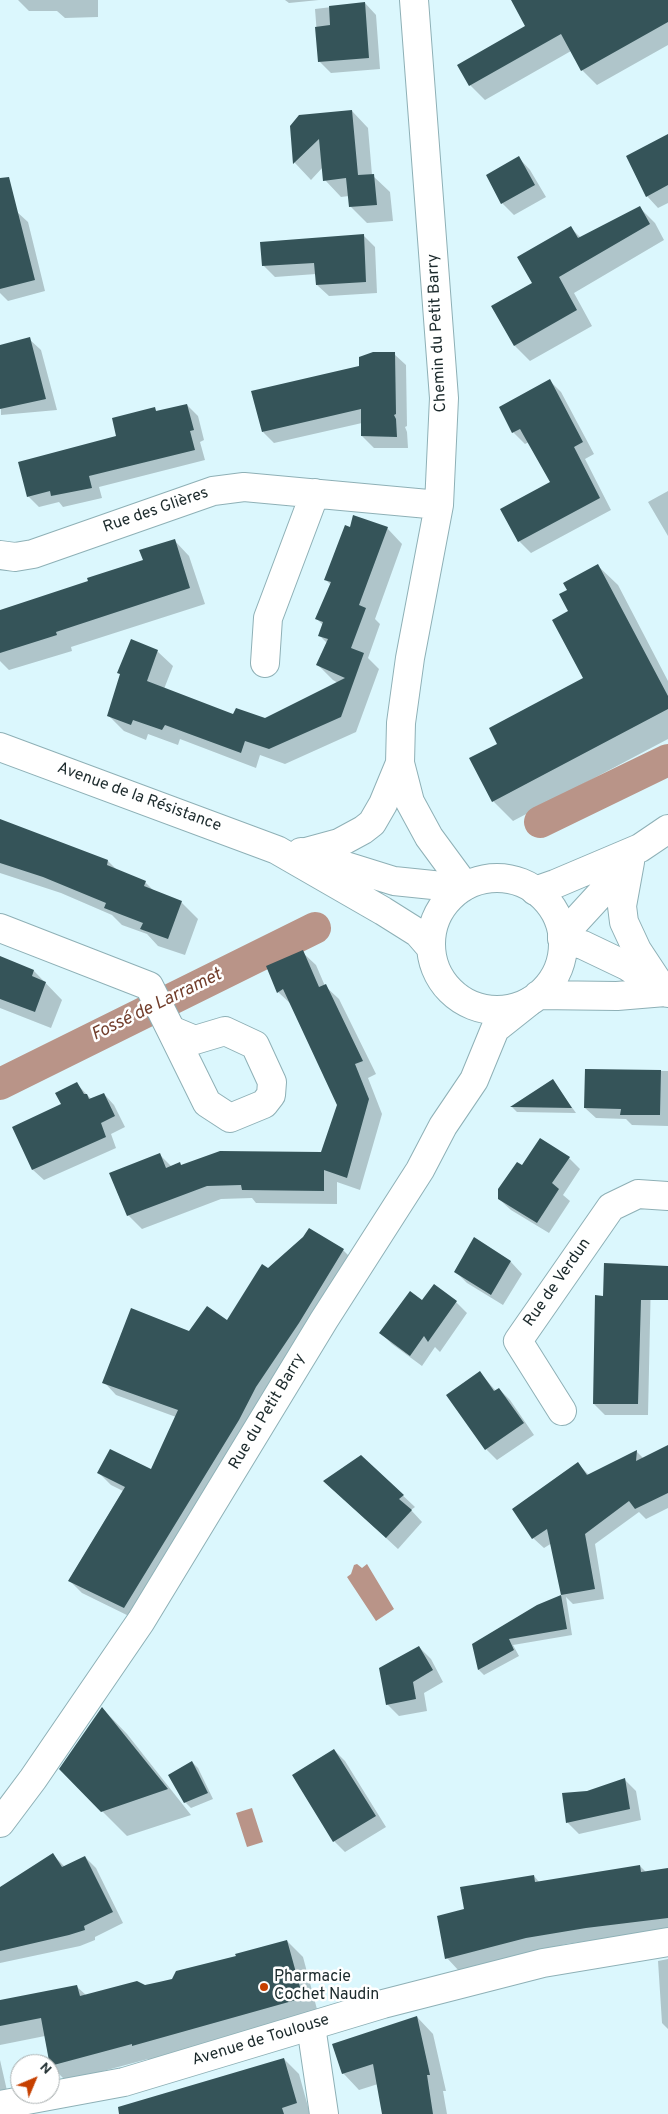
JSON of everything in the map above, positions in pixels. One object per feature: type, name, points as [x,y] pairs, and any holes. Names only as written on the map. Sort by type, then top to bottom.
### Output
[{"type":"street","name":"Chemin du Petit Barry","points":[[414,0],[444,398],[439,505],[410,658],[401,723],[400,763],[410,802],[424,828],[464,887]]},
{"type":"street","name":"Rue des Glières","points":[[0,555],[15,557],[33,554],[213,491],[244,487],[439,505]]},
{"type":"street","points":[[265,663],[268,618],[315,493]]},
{"type":"street","name":"Avenue de la Résistance","points":[[0,747],[277,850],[418,933],[431,948]]},
{"type":"street","points":[[306,852],[339,843],[372,823],[387,797],[400,763]]},
{"type":"street","points":[[562,938],[635,855],[668,829]]},
{"type":"street","name":"Avenue de la Résistance","points":[[277,850],[306,852],[394,881],[464,887]]},
{"type":"street","points":[[535,891],[635,855]]},
{"type":"street","points":[[635,855],[622,906],[624,922],[637,950],[667,993]]},
{"type":"street","points":[[534,999],[546,988],[557,971],[561,960],[562,938],[556,916],[547,902],[535,891],[516,882],[496,878],[475,882],[464,887],[454,894],[440,909],[433,928],[431,948],[434,966],[443,982],[463,1001],[482,1008],[503,1010],[534,999],[667,993]]},
{"type":"street","points":[[0,928],[149,986],[171,1030]]},
{"type":"street","points":[[562,938],[627,966],[667,993]]},
{"type":"street","name":"Rue du Petit Barry","points":[[3,1812],[141,1621],[319,1328],[420,1170],[443,1126],[474,1080],[495,1029],[534,999]]},
{"type":"street","name":"Rue de Verdun","points":[[562,1411],[518,1341],[611,1207],[638,1194],[668,1196]]},
{"type":"street","name":"Avenue de Toulouse","points":[[17,2106],[124,2082],[383,2004],[542,1963],[668,1942]]},
{"type":"street","points":[[311,2026],[324,2114]]},
{"type":"shaded area","points":[[357,1564],[362,1568],[367,1564],[394,1609],[376,1621],[347,1577],[351,1574],[354,1565]]},
{"type":"shaded area","points":[[252,1808],[263,1842],[247,1847],[236,1813]]},
{"type":"building","points":[[511,0],[668,0],[668,22],[581,71],[561,34],[469,86],[457,65],[525,26]]},
{"type":"building","points":[[365,2],[369,58],[318,62],[315,27],[330,25],[329,6]]},
{"type":"building","points":[[352,110],[358,175],[374,174],[377,205],[349,207],[346,178],[323,181],[319,139],[293,164],[290,126],[299,115]]},
{"type":"building","points":[[668,134],[668,185],[646,197],[626,156]]},
{"type":"building","points":[[519,156],[535,185],[501,204],[486,175]]},
{"type":"building","points":[[9,177],[35,280],[0,289],[0,178]]},
{"type":"building","points":[[640,206],[650,224],[559,277],[577,310],[514,346],[491,306],[532,283],[517,257],[571,226],[578,238]]},
{"type":"building","points":[[364,234],[366,282],[316,285],[314,263],[262,266],[260,242]]},
{"type":"building","points":[[30,337],[46,399],[0,409],[0,345]]},
{"type":"building","points":[[373,352],[395,352],[396,414],[394,415],[397,437],[361,436],[361,409],[262,432],[251,391],[359,366],[359,357]]},
{"type":"building","points":[[550,379],[583,442],[574,447],[600,498],[518,542],[500,509],[550,482],[520,429],[512,433],[499,407]]},
{"type":"building","points":[[187,404],[194,430],[190,431],[195,450],[89,476],[92,488],[51,496],[50,491],[27,497],[18,462],[116,436],[112,418],[155,407],[156,411]]},
{"type":"building","points":[[353,515],[388,527],[359,605],[366,608],[351,648],[364,653],[341,717],[269,749],[245,741],[241,753],[165,725],[162,730],[133,720],[131,725],[107,716],[120,674],[117,673],[131,639],[158,650],[147,681],[233,714],[236,708],[265,718],[345,678],[316,665],[328,639],[318,636],[323,622],[315,619],[331,582],[324,580],[345,525],[350,527]]},
{"type":"building","points":[[175,539],[190,588],[56,632],[57,635],[0,653],[0,610],[88,581],[87,578],[143,560],[139,550]]},
{"type":"building","points":[[598,564],[668,696],[668,709],[492,802],[469,758],[497,744],[489,728],[583,678],[552,620],[568,611],[559,594],[567,590],[563,583]]},
{"type":"building","points":[[0,819],[108,860],[107,865],[146,881],[144,886],[182,901],[168,939],[140,929],[143,923],[104,908],[106,903],[43,877],[0,863]]},
{"type":"building","points":[[303,950],[319,987],[326,984],[363,1061],[355,1064],[369,1099],[347,1178],[324,1170],[324,1191],[242,1190],[241,1185],[207,1186],[127,1216],[109,1173],[160,1153],[166,1168],[180,1162],[181,1165],[220,1151],[321,1152],[337,1105],[283,989],[277,993],[266,966]]},
{"type":"building","points":[[0,956],[34,970],[32,976],[46,982],[35,1012],[0,999]]},
{"type":"building","points":[[585,1069],[661,1070],[660,1115],[620,1115],[621,1109],[584,1108]]},
{"type":"building","points":[[553,1079],[572,1108],[510,1107]]},
{"type":"building","points":[[77,1082],[89,1099],[104,1093],[115,1116],[101,1123],[106,1137],[32,1170],[12,1127],[61,1104],[55,1093]]},
{"type":"building","points":[[540,1138],[570,1157],[552,1183],[559,1189],[537,1223],[498,1199],[498,1189],[517,1162],[522,1165]]},
{"type":"building","points":[[309,1228],[344,1249],[299,1323],[256,1387],[239,1420],[124,1608],[68,1581],[125,1487],[97,1473],[110,1449],[151,1469],[178,1410],[102,1383],[131,1308],[189,1331],[207,1306],[227,1320],[262,1264],[268,1268],[303,1237]]},
{"type":"building","points":[[474,1237],[511,1261],[491,1295],[454,1272]]},
{"type":"building","points":[[604,1263],[668,1266],[668,1300],[641,1300],[638,1404],[593,1404],[595,1295],[603,1296]]},
{"type":"building","points":[[434,1284],[457,1301],[428,1342],[424,1336],[410,1356],[379,1333],[410,1291],[422,1300]]},
{"type":"building","points":[[480,1371],[494,1391],[499,1388],[524,1423],[485,1450],[446,1395]]},
{"type":"building","points":[[668,1445],[668,1493],[635,1509],[629,1501],[585,1534],[595,1589],[561,1595],[547,1529],[532,1539],[512,1509],[578,1462],[587,1475],[637,1450],[636,1461]]},
{"type":"building","points":[[361,1455],[404,1495],[399,1499],[412,1510],[386,1538],[323,1481]]},
{"type":"building","points":[[561,1595],[567,1629],[509,1639],[514,1650],[478,1670],[472,1644],[537,1605]]},
{"type":"building","points":[[419,1646],[433,1670],[413,1682],[416,1699],[386,1705],[379,1668]]},
{"type":"building","points":[[102,1707],[168,1789],[101,1812],[59,1769]]},
{"type":"building","points":[[334,1749],[376,1816],[333,1842],[292,1775]]},
{"type":"building","points":[[192,1761],[208,1793],[184,1803],[168,1775]]},
{"type":"building","points":[[625,1778],[630,1809],[566,1823],[562,1793],[587,1791]]},
{"type":"building","points":[[53,1853],[62,1867],[85,1856],[113,1912],[84,1926],[85,1930],[0,1951],[0,1887]]},
{"type":"building","points":[[640,1865],[641,1872],[668,1868],[668,1918],[586,1928],[526,1938],[445,1959],[437,1916],[464,1909],[460,1887],[534,1875],[535,1882]]},
{"type":"building","points":[[287,1940],[303,1998],[132,2046],[132,2044],[60,2063],[60,2054],[48,2054],[41,2018],[0,2026],[0,2000],[77,1985],[80,1996],[137,1981],[145,1985],[172,1979],[176,1971],[236,1956],[235,1954]]},
{"type":"building","points":[[417,2016],[430,2075],[427,2075],[433,2114],[382,2114],[373,2064],[342,2074],[332,2044]]},
{"type":"building","points":[[284,2058],[297,2103],[282,2108],[284,2114],[119,2114],[118,2107]]},
{"type":"waterway","name":"Fossé de Larramet","points":[[540,822],[668,760]]},
{"type":"waterway","name":"Fossé de Larramet","points":[[0,1084],[315,928]]},
{"type":"place","name":"Pharmacie Cochet Naudin","points":[[264,1987]]}]
